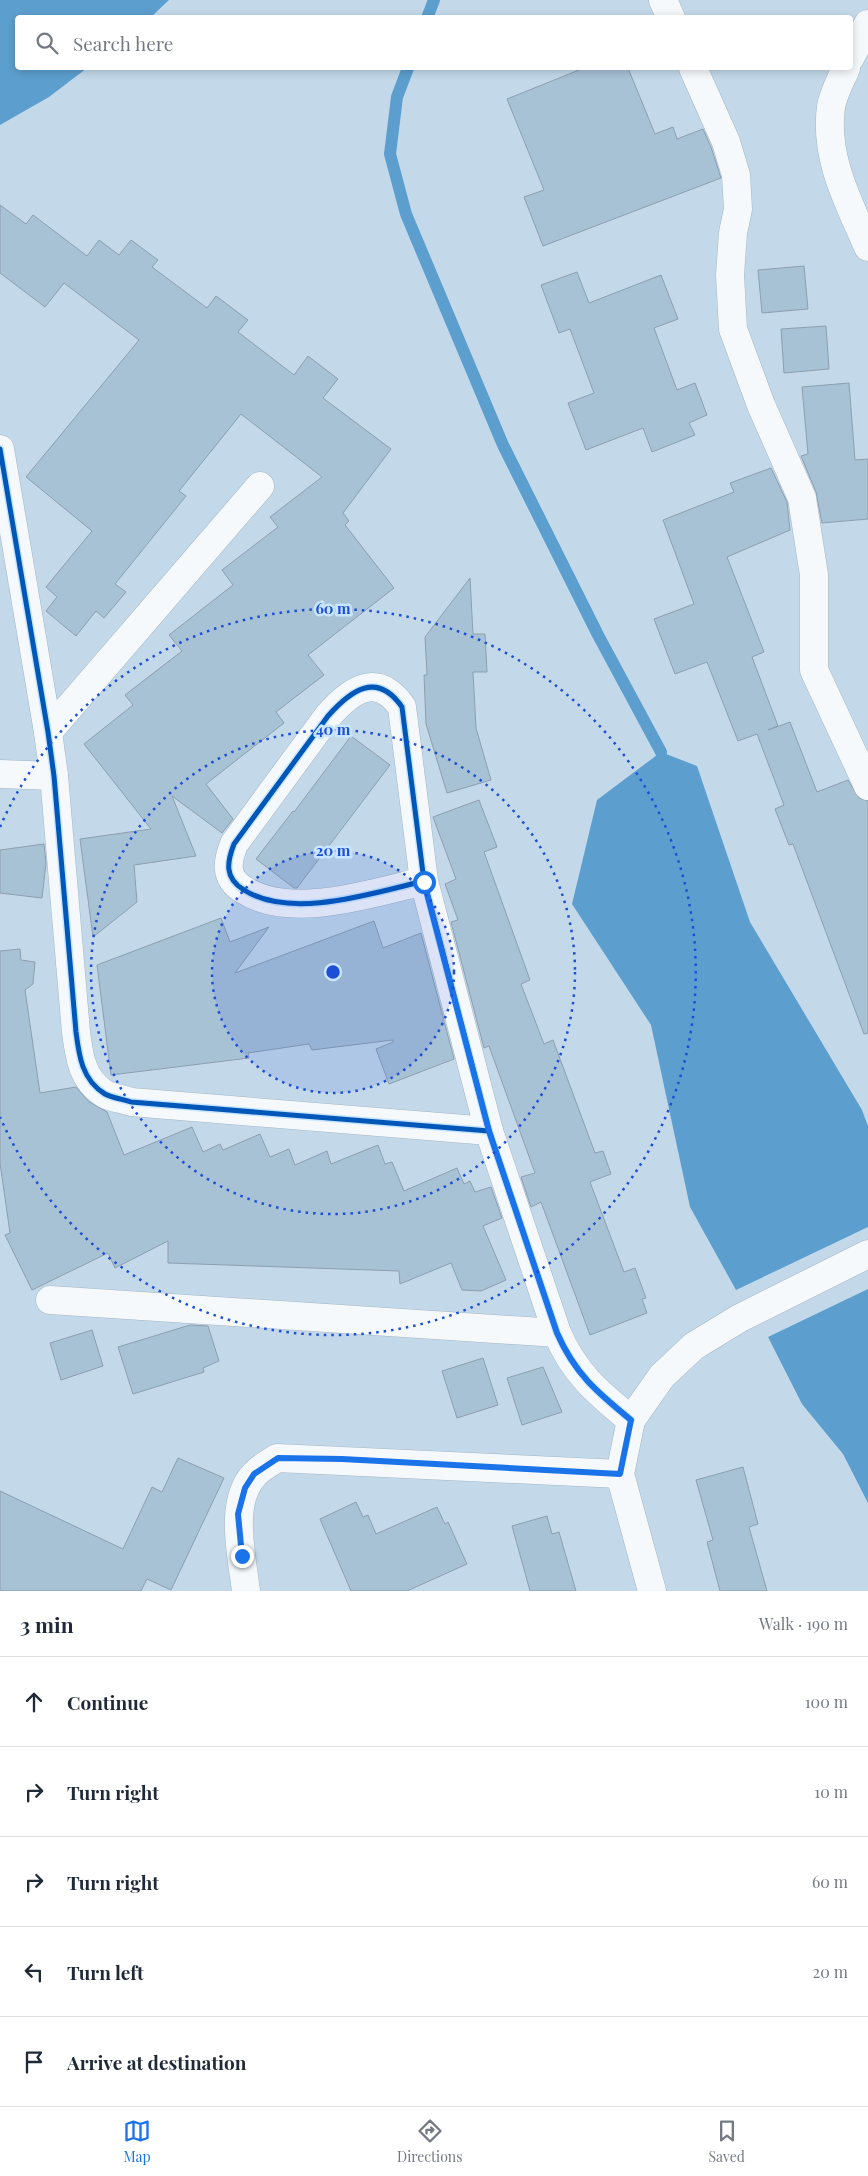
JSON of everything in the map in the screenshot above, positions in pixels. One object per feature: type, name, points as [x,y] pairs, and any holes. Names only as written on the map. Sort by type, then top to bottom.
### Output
[{"type":"street","points":[[663,0],[670,15]]},
{"type":"street","points":[[853,52],[868,24]]},
{"type":"street","points":[[694,70],[726,142],[736,175],[738,209],[733,233],[730,275],[734,329],[761,405],[802,498],[814,574],[814,670],[868,786]]},
{"type":"street","points":[[845,70],[831,106],[829,142],[839,181],[868,247]]},
{"type":"street","points":[[0,449],[48,732],[54,776],[79,1055],[87,1078],[105,1094],[131,1102],[489,1131]]},
{"type":"street","points":[[48,732],[260,486]]},
{"type":"street","points":[[424,882],[343,899],[300,904],[269,901],[254,897],[239,887],[230,876],[228,860],[234,844],[328,716],[340,702],[353,692],[366,687],[381,688],[387,691],[393,695],[402,707],[424,882],[489,1131],[557,1333],[567,1355],[581,1374],[598,1392],[631,1420]]},
{"type":"street","points":[[0,774],[54,776]]},
{"type":"street","points":[[652,1591],[620,1474],[631,1420],[662,1376],[694,1346],[740,1318],[868,1254]]},
{"type":"street","points":[[50,1300],[557,1333]]},
{"type":"street","points":[[246,1591],[238,1514],[245,1488],[254,1474],[278,1458],[342,1459],[620,1474]]},
{"type":"water","points":[[0,0],[169,0],[153,15],[15,15],[15,70],[84,70],[49,97],[0,125]]},
{"type":"water","points":[[661,752],[697,766],[750,922],[862,1110],[868,1126],[868,1227],[736,1290],[690,1207],[651,1025],[572,904],[597,800]]},
{"type":"water","points":[[868,1289],[868,1503],[843,1454],[802,1404],[768,1337]]},
{"type":"building","points":[[579,70],[629,70],[655,134],[673,127],[677,139],[703,129],[721,178],[543,246],[524,197],[544,190],[507,99]]},
{"type":"building","points":[[0,205],[26,224],[33,215],[87,256],[99,240],[119,255],[131,240],[158,260],[152,267],[207,308],[216,296],[248,320],[238,332],[294,375],[308,356],[338,379],[323,398],[391,449],[343,513],[349,521],[345,525],[394,588],[308,655],[324,675],[276,712],[284,723],[206,784],[233,819],[222,833],[172,796],[196,856],[134,865],[137,902],[93,937],[80,839],[151,829],[84,744],[133,705],[125,695],[182,651],[169,635],[233,585],[222,570],[278,527],[270,517],[322,477],[241,414],[179,491],[186,496],[115,584],[126,592],[104,618],[96,611],[76,636],[46,611],[57,597],[46,587],[92,531],[26,477],[139,340],[64,283],[45,307],[0,273]]},
{"type":"building","points":[[804,266],[808,309],[762,313],[758,270]]},
{"type":"building","points":[[577,272],[589,303],[661,275],[678,319],[654,328],[677,390],[695,383],[707,415],[689,423],[695,435],[652,452],[643,428],[586,450],[568,403],[594,393],[570,329],[559,333],[541,285]]},
{"type":"building","points":[[826,326],[829,369],[784,373],[781,329]]},
{"type":"building","points":[[849,383],[855,460],[868,459],[868,519],[822,523],[816,492],[801,456],[808,454],[802,387]]},
{"type":"building","points":[[771,468],[787,502],[790,530],[727,557],[764,652],[752,657],[778,726],[768,730],[790,722],[817,792],[848,780],[859,798],[868,801],[868,1033],[864,1034],[793,844],[789,845],[775,809],[784,805],[757,734],[738,741],[707,662],[675,674],[654,619],[694,604],[663,520],[734,492],[730,483]]},
{"type":"building","points":[[470,578],[473,634],[485,634],[487,672],[473,672],[476,728],[491,780],[447,793],[426,724],[424,675],[427,675],[425,637]]},
{"type":"building","points":[[351,736],[390,765],[297,888],[294,888],[256,859]]},
{"type":"building","points":[[479,800],[497,847],[484,852],[530,980],[521,984],[544,1044],[553,1040],[595,1153],[603,1151],[611,1174],[590,1182],[624,1272],[635,1268],[646,1298],[642,1299],[647,1313],[590,1335],[541,1202],[531,1207],[521,1177],[535,1173],[489,1046],[484,1048],[451,922],[458,920],[445,884],[456,879],[433,817]]},
{"type":"building","points":[[44,844],[46,863],[42,898],[0,893],[0,850]]},
{"type":"building","points":[[221,918],[230,942],[269,927],[235,973],[374,921],[383,948],[421,933],[454,1059],[389,1084],[376,1049],[393,1042],[393,1040],[312,1050],[309,1044],[248,1053],[249,1058],[111,1075],[97,965]]},
{"type":"building","points":[[20,949],[21,960],[35,962],[33,984],[25,990],[40,1093],[76,1087],[88,1101],[107,1112],[124,1155],[192,1127],[203,1152],[220,1144],[223,1150],[260,1134],[270,1157],[289,1149],[295,1165],[327,1151],[331,1164],[378,1145],[385,1164],[392,1162],[404,1191],[457,1168],[464,1184],[470,1181],[475,1192],[491,1187],[502,1218],[483,1226],[506,1280],[481,1291],[462,1290],[451,1263],[400,1284],[399,1271],[168,1263],[168,1241],[115,1268],[108,1253],[32,1290],[5,1235],[10,1233],[0,1163],[0,951]]},
{"type":"building","points":[[190,1325],[208,1326],[219,1361],[203,1368],[204,1372],[133,1394],[118,1347]]},
{"type":"building","points":[[92,1330],[103,1366],[61,1380],[50,1343]]},
{"type":"building","points":[[483,1358],[498,1405],[457,1418],[442,1371]]},
{"type":"building","points":[[543,1367],[562,1412],[522,1425],[507,1378]]},
{"type":"building","points":[[178,1458],[224,1478],[171,1590],[147,1579],[141,1591],[0,1591],[0,1491],[123,1549],[152,1487],[162,1492]]},
{"type":"building","points":[[743,1467],[758,1524],[749,1527],[767,1591],[720,1591],[707,1542],[713,1540],[696,1480]]},
{"type":"building","points":[[356,1502],[363,1517],[368,1515],[376,1534],[437,1507],[445,1524],[448,1522],[467,1564],[407,1591],[351,1591],[320,1519]]},
{"type":"building","points":[[547,1516],[552,1534],[559,1532],[576,1591],[530,1591],[512,1526]]},
{"type":"waterway","points":[[428,15],[434,0]]},
{"type":"waterway","points":[[407,70],[397,97],[390,154],[406,214],[503,445],[598,635],[661,752]]},
{"type":"cycle path","points":[[0,449],[54,776],[77,1041],[83,1067],[91,1082],[105,1094],[131,1102],[489,1131]]},
{"type":"cycle path","points":[[424,881],[357,897],[308,904],[285,903],[263,899],[244,890],[230,875],[229,863],[234,844],[328,716],[346,699],[364,688],[374,687],[383,690],[393,696],[402,707],[424,881],[489,1131],[557,1333],[579,1371],[631,1420]]},
{"type":"route","points":[[242,1556],[238,1514],[245,1488],[254,1474],[278,1458],[342,1459],[620,1474],[631,1420],[598,1392],[581,1374],[567,1355],[557,1333],[489,1131],[424,882]]}]
